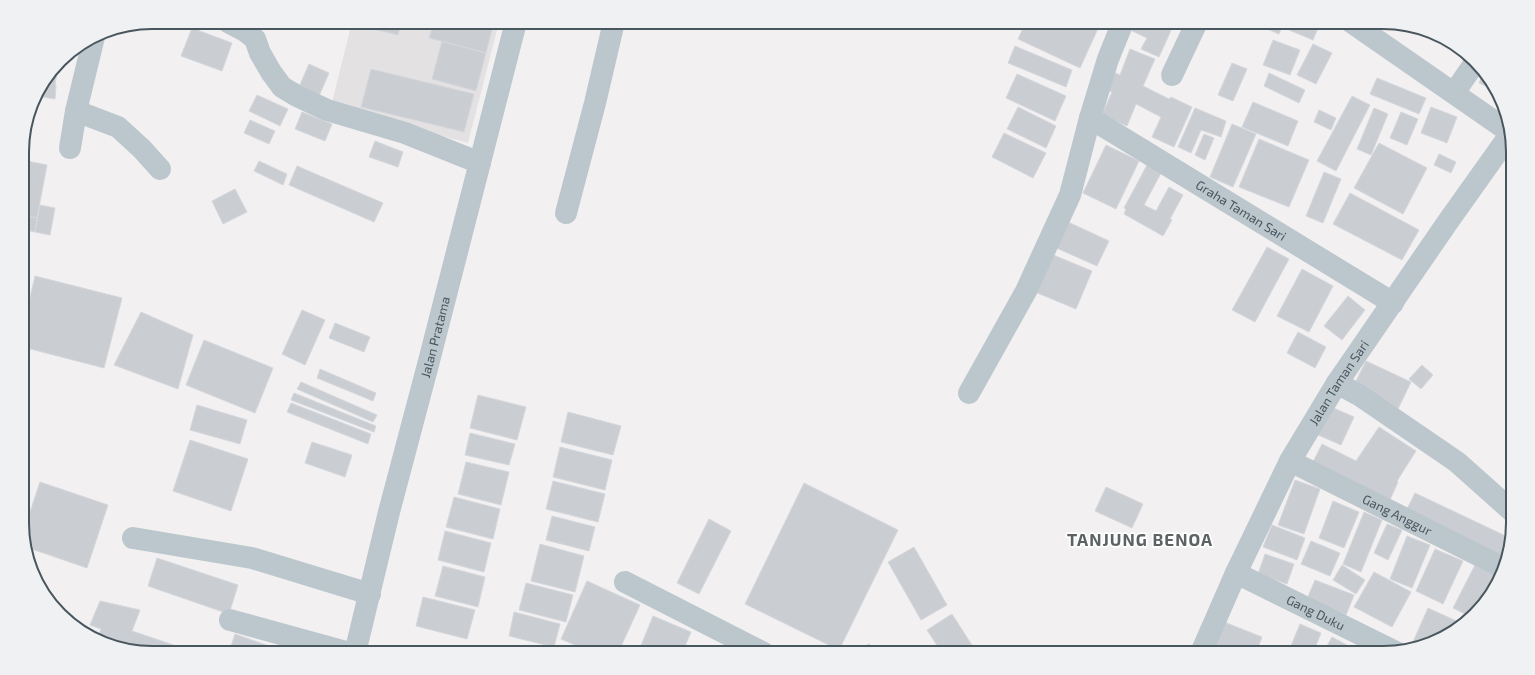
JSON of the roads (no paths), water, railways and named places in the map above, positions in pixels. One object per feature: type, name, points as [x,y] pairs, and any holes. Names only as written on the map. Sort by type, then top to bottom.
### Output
[{"type":"street","points":[[241,29],[255,39],[260,53],[282,87],[296,96],[327,110],[405,133],[480,163]]},
{"type":"street","name":"Jalan Pratama","points":[[357,646],[389,512],[514,29]]},
{"type":"street","points":[[566,213],[595,103],[612,29]]},
{"type":"street","points":[[969,393],[1026,292],[1070,196],[1090,118],[1108,59],[1120,29]]},
{"type":"street","points":[[1172,75],[1194,29]]},
{"type":"street","points":[[1361,29],[1503,128]]},
{"type":"street","points":[[70,148],[76,111],[92,45]]},
{"type":"street","points":[[1454,93],[1472,67]]},
{"type":"street","points":[[76,111],[118,127],[142,149],[160,169]]},
{"type":"street","name":"Graha Taman Sari","points":[[1090,118],[1393,303]]},
{"type":"street","name":"Jalan Taman Sari","points":[[1205,646],[1236,573],[1290,461],[1337,384],[1447,223],[1505,141]]},
{"type":"street","points":[[1337,384],[1359,395],[1457,462],[1506,506]]},
{"type":"street","name":"Gang Anggur","points":[[1290,461],[1498,565]]},
{"type":"street","points":[[133,538],[252,558],[370,594]]},
{"type":"street","name":"Gang Duku","points":[[1236,573],[1384,646]]},
{"type":"street","points":[[625,582],[750,646]]},
{"type":"street","points":[[230,620],[325,646]]},
{"type":"district","name":"TANJUNG BENOA","points":[[1140,539]]}]
